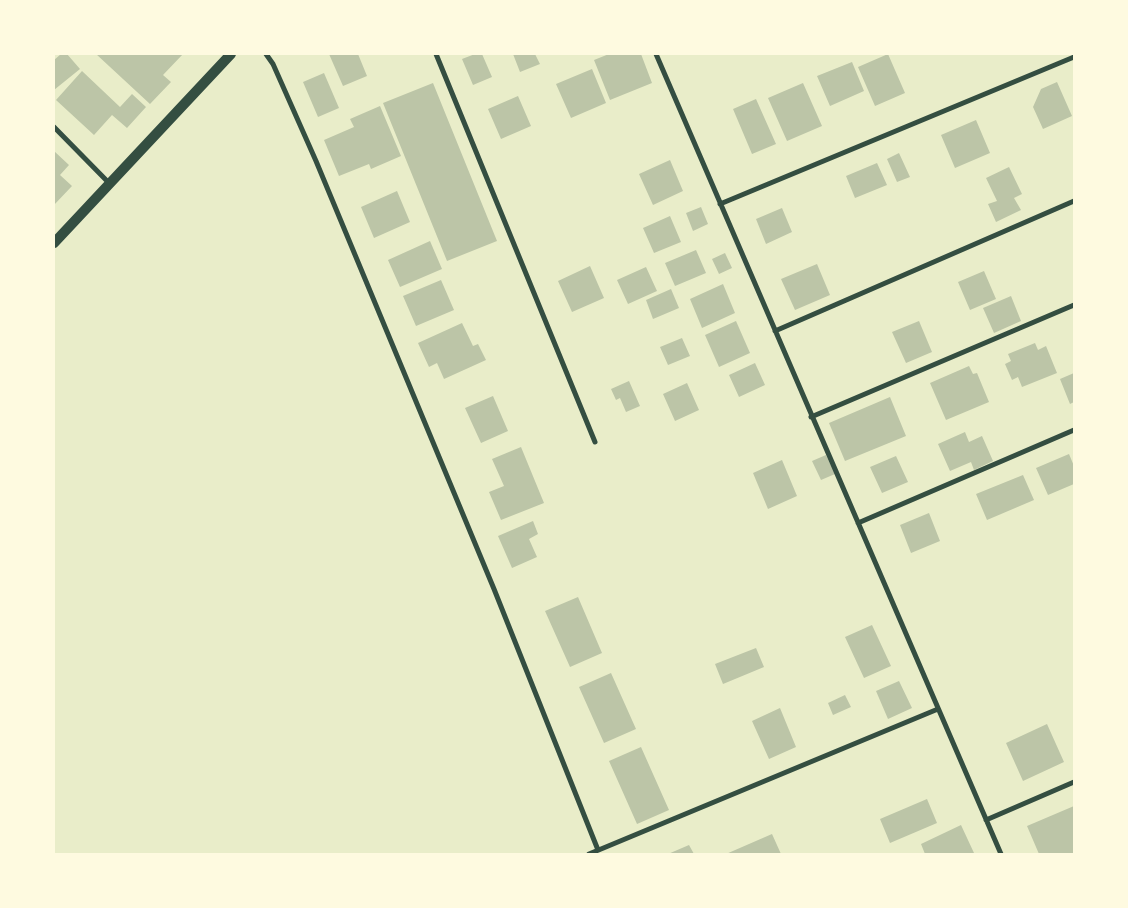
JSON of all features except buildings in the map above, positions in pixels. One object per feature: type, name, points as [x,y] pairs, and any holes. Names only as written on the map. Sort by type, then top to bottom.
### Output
[{"type":"main road","points":[[54,243],[108,183],[231,54]]},
{"type":"street","points":[[266,54],[273,64],[316,161],[494,589],[598,850]]},
{"type":"street","points":[[436,54],[596,442]]},
{"type":"street","points":[[656,54],[1001,854]]},
{"type":"street","points":[[720,204],[1074,57]]},
{"type":"street","points":[[54,127],[108,183]]},
{"type":"street","points":[[774,331],[1074,202]]},
{"type":"street","points":[[811,417],[1074,305]]},
{"type":"street","points":[[858,523],[1074,430]]},
{"type":"street","points":[[588,854],[938,709]]},
{"type":"street","points":[[986,820],[1074,782]]}]
